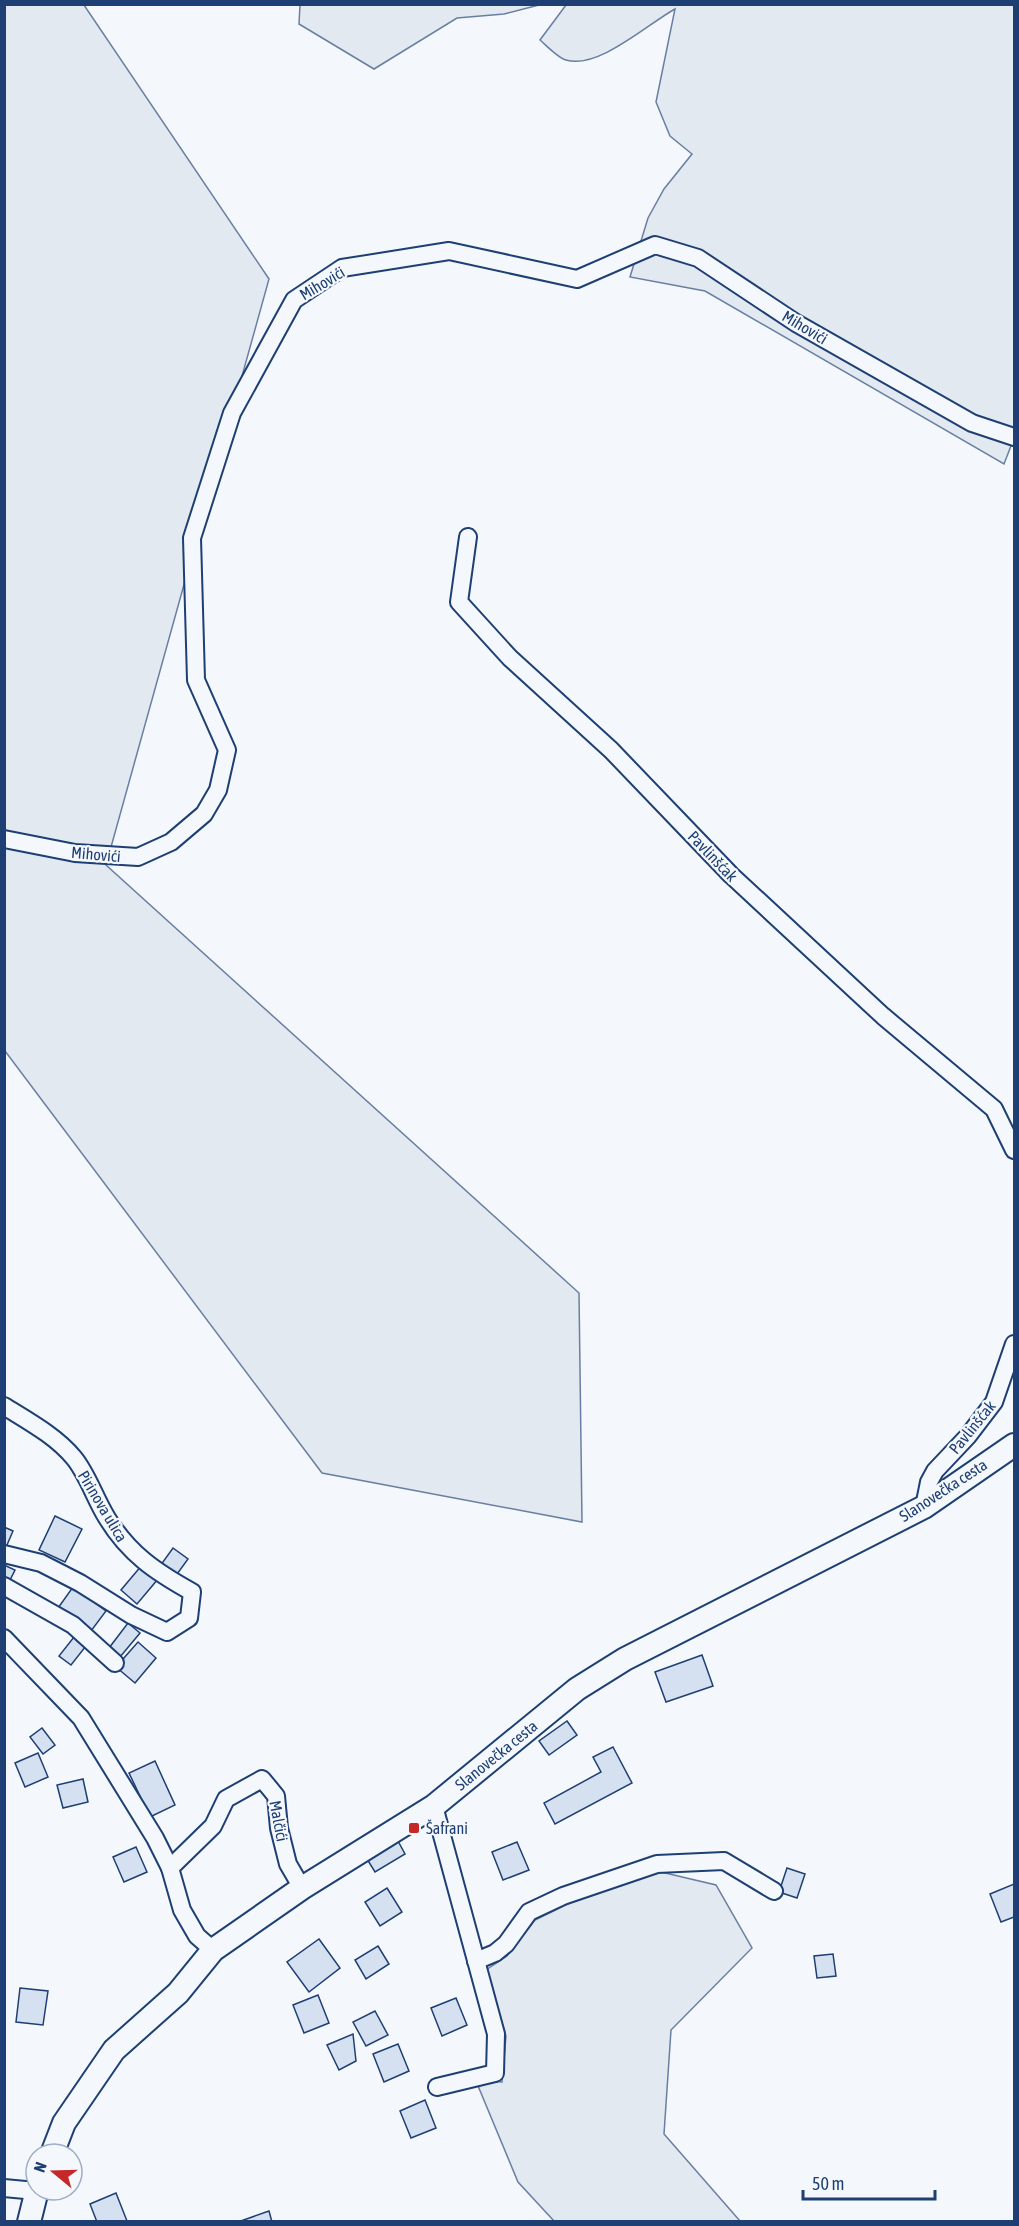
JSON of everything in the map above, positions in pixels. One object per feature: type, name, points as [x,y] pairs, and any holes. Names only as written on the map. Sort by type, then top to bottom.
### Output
[{"type":"street","name":"Mihovići","points":[[4,839],[75,853],[138,857],[171,842],[204,814],[218,790],[227,750],[196,680],[192,538],[232,412],[294,300],[342,268],[449,251],[577,279],[655,245],[698,258],[795,323],[972,423],[1014,437]]},
{"type":"street","name":"Pavlinšćak","points":[[468,537],[459,602],[466,610],[510,658],[611,750],[731,876],[883,1016],[994,1109],[1014,1150]]},
{"type":"street","name":"Pavlinšćak","points":[[924,1507],[929,1482],[935,1471],[968,1436],[994,1402],[1014,1344]]},
{"type":"street","name":"Pirinova ulica","points":[[4,1406],[49,1436],[75,1458],[107,1519],[131,1551],[165,1577],[192,1592],[189,1618],[168,1632],[131,1615],[80,1583],[41,1563],[4,1554]]},
{"type":"street","name":"Slanovečka cesta","points":[[57,2142],[64,2123],[114,2050],[178,1993],[213,1950],[302,1888],[434,1806],[577,1689],[625,1659],[924,1507],[1014,1444]]},
{"type":"street","points":[[4,1586],[73,1625],[115,1663]]},
{"type":"street","points":[[7,1643],[81,1718],[155,1838],[170,1868],[182,1910],[197,1936],[213,1950]]},
{"type":"street","name":"Malčići","points":[[170,1868],[213,1826],[226,1799],[262,1779],[276,1796],[279,1828],[288,1864],[302,1888]]},
{"type":"street","points":[[434,1806],[496,2034],[495,2073],[437,2087]]},
{"type":"street","points":[[476,1961],[495,1953],[506,1944],[529,1912],[563,1896],[657,1864],[724,1861],[774,1891]]},
{"type":"street","points":[[4,2188],[24,2190]]},
{"type":"street","points":[[29,2222],[34,2202]]},
{"type":"shaded area","points":[[300,4],[539,5],[504,14],[457,18],[374,69],[299,24]]},
{"type":"shaded area","points":[[5,5],[84,5],[269,279],[106,865],[579,1293],[582,1522],[322,1473],[5,1051]]},
{"type":"shaded area","points":[[566,5],[1014,5],[1014,438],[1004,464],[705,291],[630,277],[648,218],[664,189],[692,154],[670,136],[656,102],[675,9],[623,44],[593,58],[579,61],[563,59],[540,40]]},
{"type":"shaded area","points":[[661,1872],[716,1885],[752,1948],[671,2030],[664,2134],[740,2221],[554,2221],[518,2182],[476,2081],[502,2082],[506,2036],[486,1970],[507,1956],[535,1920],[594,1891]]},
{"type":"building","points":[[55,1516],[82,1529],[65,1562],[39,1550]]},
{"type":"building","points":[[4,1527],[13,1531],[4,1552]]},
{"type":"building","points":[[173,1548],[188,1559],[175,1577],[160,1566]]},
{"type":"building","points":[[4,1565],[15,1570],[8,1584],[4,1582]]},
{"type":"building","points":[[142,1565],[158,1579],[137,1604],[121,1590]]},
{"type":"building","points":[[73,1587],[106,1611],[91,1631],[58,1608]]},
{"type":"building","points":[[128,1623],[140,1633],[120,1657],[109,1648]]},
{"type":"building","points":[[74,1637],[86,1646],[71,1665],[59,1656]]},
{"type":"building","points":[[138,1642],[156,1658],[135,1683],[116,1667]]},
{"type":"building","points":[[702,1655],[713,1686],[666,1702],[655,1672]]},
{"type":"building","points":[[567,1721],[577,1735],[549,1755],[539,1741]]},
{"type":"building","points":[[42,1728],[55,1745],[43,1754],[30,1737]]},
{"type":"building","points":[[613,1747],[632,1783],[555,1824],[544,1803],[601,1772],[593,1757]]},
{"type":"building","points":[[38,1753],[48,1777],[25,1787],[15,1763]]},
{"type":"building","points":[[155,1761],[175,1805],[150,1817],[129,1773]]},
{"type":"building","points":[[83,1779],[88,1802],[63,1808],[57,1785]]},
{"type":"building","points":[[398,1841],[405,1854],[375,1872],[367,1859]]},
{"type":"building","points":[[517,1842],[529,1870],[503,1880],[492,1852]]},
{"type":"building","points":[[136,1847],[147,1872],[124,1882],[113,1857]]},
{"type":"building","points":[[787,1868],[805,1874],[797,1898],[779,1892]]},
{"type":"building","points":[[1014,1884],[1014,1917],[1001,1922],[990,1894]]},
{"type":"building","points":[[387,1888],[402,1912],[380,1926],[365,1902]]},
{"type":"building","points":[[319,1939],[340,1968],[309,1992],[287,1962]]},
{"type":"building","points":[[378,1946],[389,1964],[366,1979],[355,1960]]},
{"type":"building","points":[[833,1954],[836,1976],[817,1978],[814,1956]]},
{"type":"building","points":[[20,1988],[48,1991],[43,2025],[16,2022]]},
{"type":"building","points":[[318,1995],[329,2023],[304,2033],[293,2005]]},
{"type":"building","points":[[456,1998],[467,2025],[442,2036],[431,2008]]},
{"type":"building","points":[[375,2011],[388,2035],[366,2046],[353,2022]]},
{"type":"building","points":[[353,2034],[356,2061],[339,2070],[327,2045]]},
{"type":"building","points":[[398,2044],[409,2071],[384,2082],[373,2054]]},
{"type":"building","points":[[425,2100],[436,2128],[411,2138],[400,2111]]},
{"type":"building","points":[[116,2193],[127,2221],[97,2222],[90,2204]]},
{"type":"building","points":[[269,2211],[272,2222],[238,2222]]},
{"type":"place","name":"Šafrani","points":[[414,1828]]}]
